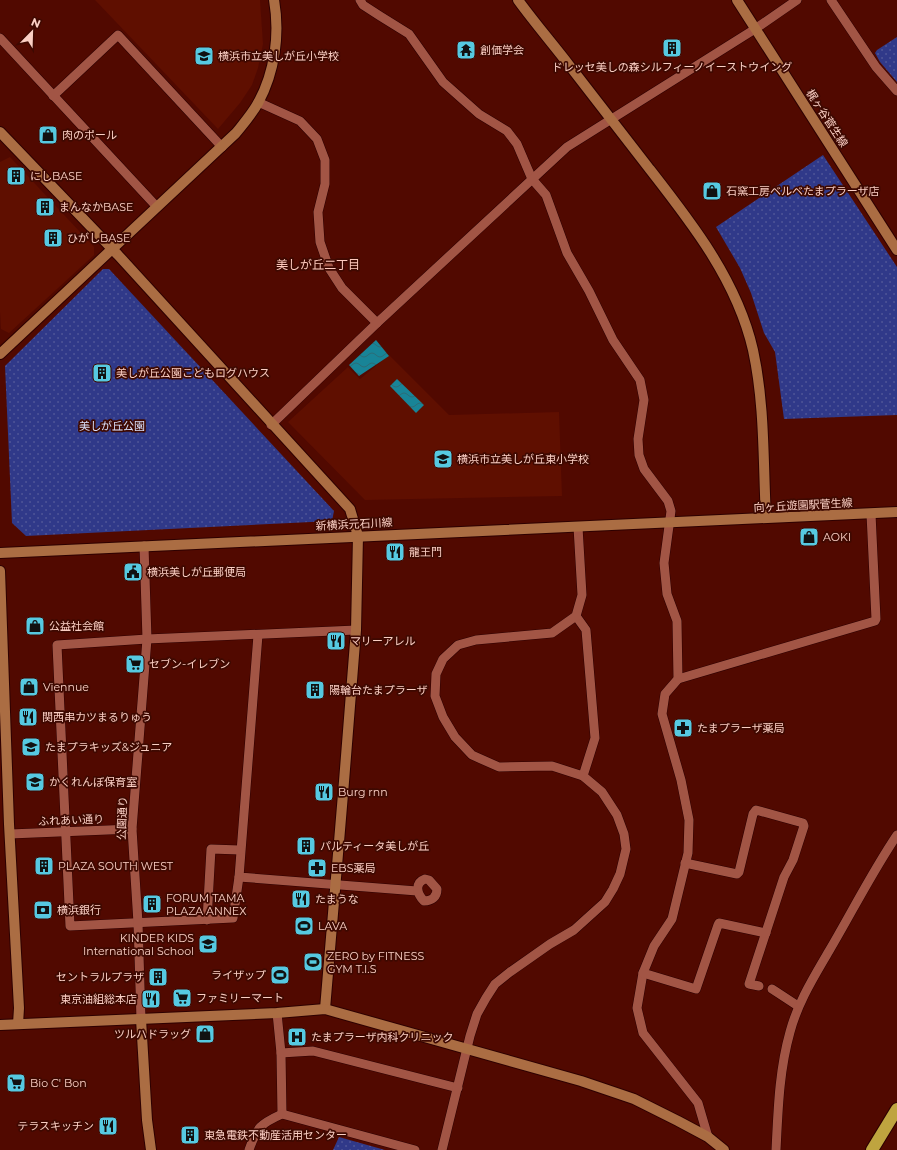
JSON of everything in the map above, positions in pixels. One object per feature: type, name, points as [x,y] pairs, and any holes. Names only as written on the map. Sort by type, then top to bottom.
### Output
[{"type":"highway","points":[[872,1150],[897,1109]]},
{"type":"street","points":[[0,354],[236,133],[258,102],[271,68],[276,42],[274,0]]},
{"type":"street","points":[[360,0],[364,5],[409,34],[443,82],[479,114],[507,131],[517,144],[532,178],[546,195],[567,253],[589,291],[613,340],[640,380],[644,400],[638,439],[639,455],[644,469],[668,501],[671,511],[664,563],[667,594],[677,621],[678,679]]},
{"type":"street","points":[[518,0],[684,214],[732,289],[753,348],[758,378],[762,421],[766,518]]},
{"type":"street","name":"梶ヶ谷菅生線","points":[[737,0],[897,250]]},
{"type":"street","points":[[271,424],[377,323],[567,147],[755,28],[796,0]]},
{"type":"street","points":[[831,0],[876,67],[897,91]]},
{"type":"street","points":[[53,96],[118,35],[222,147]]},
{"type":"street","points":[[0,38],[157,207]]},
{"type":"street","points":[[258,102],[300,121],[317,139],[325,160],[325,184],[318,212],[320,242],[329,268],[342,288],[377,323]]},
{"type":"street","points":[[0,132],[112,249],[350,509],[358,536],[356,630],[325,1009]]},
{"type":"street","name":"向ヶ丘遊園駅菅生線","points":[[709,521],[897,512]]},
{"type":"street","points":[[708,1138],[698,1103],[643,1033],[637,1008],[643,973],[654,946],[672,919],[688,853],[689,820],[681,780],[662,714],[665,694],[678,679],[875,621],[871,514]]},
{"type":"street","name":"新横浜元石川線","points":[[0,553],[709,521]]},
{"type":"street","points":[[442,1150],[458,1088],[466,1049],[477,1014],[495,984],[530,958],[574,930],[605,902],[613,890],[620,874],[626,849],[624,834],[617,815],[602,792],[583,776],[552,766],[499,767],[472,755],[455,737],[443,717],[435,696],[436,674],[443,659],[458,645],[476,640],[552,633],[576,616],[582,595],[578,527]]},
{"type":"street","name":"公園通り","points":[[141,1019],[138,923],[132,829],[147,640],[144,546]]},
{"type":"street","points":[[0,571],[5,835],[19,1008],[18,1024]]},
{"type":"street","points":[[576,616],[586,630],[595,738],[583,776]]},
{"type":"street","points":[[258,635],[239,877],[233,918],[70,926],[57,645],[356,630]]},
{"type":"street","points":[[686,863],[737,874],[739,872],[753,814],[756,810],[803,823],[804,826],[793,860],[784,877],[749,984],[759,986]]},
{"type":"street","name":"ふれあい通り","points":[[5,835],[132,829]]},
{"type":"street","points":[[776,1150],[779,1096],[784,1056],[798,1006],[861,893],[897,835]]},
{"type":"street","points":[[206,920],[211,849],[240,850]]},
{"type":"street","points":[[239,877],[417,891]]},
{"type":"street","points":[[643,973],[696,989],[719,923],[766,933]]},
{"type":"street","points":[[772,989],[798,1006]]},
{"type":"street","points":[[0,1025],[277,1013],[325,1009],[581,1081],[634,1099],[678,1121],[708,1138],[724,1150]]},
{"type":"street","points":[[277,1013],[281,1053],[282,1114]]},
{"type":"street","points":[[141,1019],[146,1120],[151,1150]]},
{"type":"street","points":[[281,1053],[313,1051],[458,1088]]},
{"type":"street","points":[[249,1150],[253,1137],[265,1121],[282,1114],[415,1150]]},
{"type":"shaded area","name":"横浜市立美しが丘小学校","points":[[95,0],[260,0],[263,44],[258,68],[252,85],[240,103],[218,129]]},
{"type":"shaded area","points":[[10,157],[94,247],[94,255],[9,333],[1,329],[0,312],[0,162]]},
{"type":"shaded area","name":"横浜市立美しが丘東小学校","points":[[389,355],[449,415],[559,412],[562,496],[365,500],[288,422],[348,367],[360,379]]},
{"type":"green space","points":[[897,37],[897,82],[880,62],[875,53],[877,50]]},
{"type":"green space","points":[[823,155],[897,267],[897,415],[784,419],[775,352],[764,333],[751,293],[740,268],[716,227]]},
{"type":"green space","name":"美しが丘公園","points":[[103,269],[109,269],[334,511],[332,521],[26,536],[12,523],[5,366]]},
{"type":"green space","points":[[339,1137],[385,1150],[333,1150]]},
{"type":"water","points":[[376,340],[389,356],[359,376],[349,365]]},
{"type":"water","points":[[397,379],[424,405],[416,413],[390,386]]},
{"type":"place","name":"ドレッセ美しの森シルフィーノイーストウイング","points":[[672,48]]},
{"type":"place","name":"創価学会","points":[[466,50]]},
{"type":"place","name":"横浜市立美しが丘小学校","points":[[204,56]]},
{"type":"place","name":"肉のポール","points":[[48,135]]},
{"type":"place","name":"にしBASE","points":[[16,176]]},
{"type":"place","name":"石窯工房ベルベたまプラーザ店","points":[[712,191]]},
{"type":"place","name":"まんなかBASE","points":[[45,207]]},
{"type":"place","name":"ひがしBASE","points":[[53,238]]},
{"type":"place","name":"美しが丘公園こどもログハウス","points":[[102,373]]},
{"type":"place","name":"横浜市立美しが丘東小学校","points":[[443,459]]},
{"type":"place","name":"AOKI","points":[[809,537]]},
{"type":"place","name":"龍王門","points":[[395,552]]},
{"type":"place","name":"横浜美しが丘郵便局","points":[[133,572]]},
{"type":"place","name":"公益社会館","points":[[35,626]]},
{"type":"place","name":"マリーアレル","points":[[336,641]]},
{"type":"place","name":"セブン-イレブン","points":[[135,664]]},
{"type":"place","name":"Viennue","points":[[29,687]]},
{"type":"place","name":"陽輪台たまプラーザ","points":[[315,690]]},
{"type":"place","name":"関西串カツまるりゅう","points":[[28,717]]},
{"type":"place","name":"たまプラーザ薬局","points":[[683,728]]},
{"type":"place","name":"たまプラキッズ&ジュニア","points":[[31,747]]},
{"type":"place","name":"かくれんぼ保育室","points":[[35,782]]},
{"type":"place","name":"Burg rnn","points":[[324,792]]},
{"type":"place","name":"パルティータ美しが丘","points":[[306,846]]},
{"type":"place","name":"PLAZA SOUTH WEST","points":[[44,866]]},
{"type":"place","name":"EBS薬局","points":[[317,868]]},
{"type":"place","name":"たまうな","points":[[301,899]]},
{"type":"place","name":"FORUM TAMA PLAZA ANNEX","points":[[152,904]]},
{"type":"place","name":"横浜銀行","points":[[43,910]]},
{"type":"place","name":"LAVA","points":[[304,926]]},
{"type":"place","name":"KINDER KIDS International School","points":[[208,944]]},
{"type":"place","name":"ZERO by FITNESS GYM T.I.S","points":[[313,962]]},
{"type":"place","name":"ライザップ","points":[[280,975]]},
{"type":"place","name":"セントラルプラザ","points":[[158,977]]},
{"type":"place","name":"ファミリーマート","points":[[182,998]]},
{"type":"place","name":"東京油組総本店","points":[[151,999]]},
{"type":"place","name":"ツルハドラッグ","points":[[205,1034]]},
{"type":"place","name":"たまプラーザ内科クリニック","points":[[297,1037]]},
{"type":"place","name":"Bio C' Bon","points":[[16,1083]]},
{"type":"place","name":"テラスキッチン","points":[[108,1126]]},
{"type":"place","name":"東急電鉄不動産活用センター","points":[[190,1135]]},
{"type":"district","name":"美しが丘二丁目","points":[[318,265]]}]
